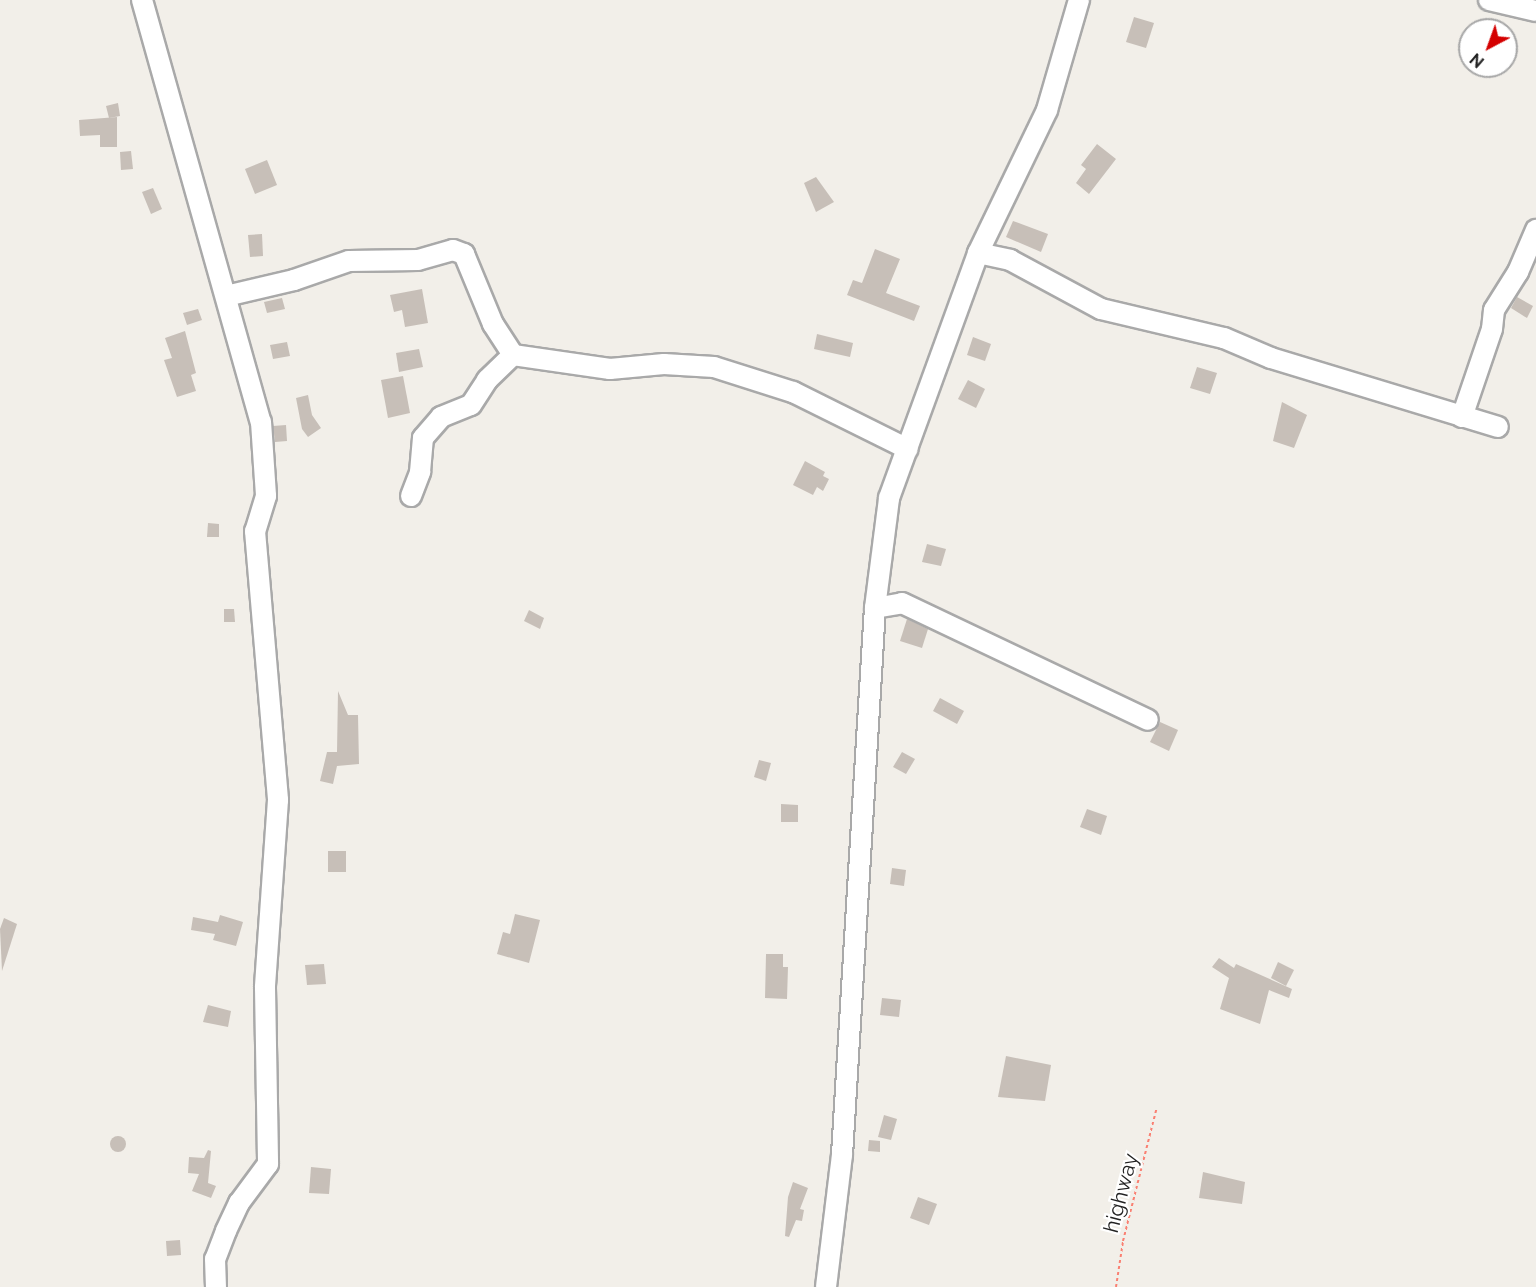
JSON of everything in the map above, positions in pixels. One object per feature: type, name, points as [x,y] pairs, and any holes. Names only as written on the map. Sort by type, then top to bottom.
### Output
[{"type":"street","points":[[142,0],[261,422],[266,496],[255,531],[278,800],[265,988],[268,1164],[239,1203],[226,1231],[215,1259],[216,1287]]},
{"type":"street","points":[[826,1287],[842,1155],[875,608],[889,498],[978,253],[1047,110],[1079,0]]},
{"type":"street","points":[[1489,0],[1536,11]]},
{"type":"street","points":[[1462,417],[1483,358],[1494,310],[1518,272],[1536,230]]},
{"type":"street","points":[[225,296],[294,280],[349,261],[418,260],[453,250],[464,254],[493,324],[513,355],[610,369],[664,364],[714,367],[793,392],[908,449]]},
{"type":"street","points":[[978,253],[1010,260],[1101,309],[1224,338],[1271,357],[1498,427]]},
{"type":"street","points":[[411,496],[420,472],[423,438],[441,417],[471,405],[487,380],[513,355]]},
{"type":"street","points":[[875,608],[902,603],[1148,720]]},
{"type":"path","name":"highway","points":[[1116,1287],[1123,1241],[1157,1107]]},
{"type":"building","points":[[1134,17],[1154,23],[1146,48],[1126,42]]},
{"type":"building","points":[[118,103],[120,116],[109,118],[106,106]]},
{"type":"building","points":[[117,117],[117,147],[100,147],[100,135],[80,136],[79,120]]},
{"type":"building","points":[[1097,144],[1116,159],[1089,194],[1076,183],[1086,169],[1081,165]]},
{"type":"building","points":[[131,151],[133,169],[121,170],[120,152]]},
{"type":"building","points":[[267,160],[277,185],[255,194],[245,169]]},
{"type":"building","points":[[816,177],[834,202],[816,212],[804,183]]},
{"type":"building","points":[[153,188],[162,209],[151,214],[142,192]]},
{"type":"building","points":[[1013,221],[1048,234],[1041,252],[1006,237]]},
{"type":"building","points":[[262,234],[263,256],[250,257],[248,235]]},
{"type":"building","points":[[875,249],[900,259],[886,293],[920,306],[914,321],[847,295],[853,280],[862,283]]},
{"type":"building","points":[[422,289],[428,323],[405,327],[402,310],[394,312],[390,295]]},
{"type":"building","points":[[1517,297],[1533,306],[1527,318],[1511,308]]},
{"type":"building","points":[[282,298],[285,309],[267,313],[264,302]]},
{"type":"building","points":[[198,309],[202,320],[187,325],[183,313]]},
{"type":"building","points":[[185,331],[196,373],[191,375],[196,391],[177,397],[164,360],[172,358],[165,338]]},
{"type":"building","points":[[817,334],[853,343],[850,357],[814,349]]},
{"type":"building","points":[[973,337],[991,344],[985,361],[967,355]]},
{"type":"building","points":[[287,342],[290,356],[273,359],[270,345]]},
{"type":"building","points":[[419,349],[423,367],[399,372],[396,353]]},
{"type":"building","points":[[1197,367],[1217,373],[1210,394],[1190,388]]},
{"type":"building","points":[[403,376],[410,413],[388,418],[381,380]]},
{"type":"building","points":[[968,380],[985,389],[976,408],[958,399]]},
{"type":"building","points":[[308,395],[312,415],[321,428],[308,437],[302,429],[296,398]]},
{"type":"building","points":[[1282,402],[1307,415],[1294,448],[1273,441]]},
{"type":"building","points":[[286,425],[287,441],[275,442],[273,426]]},
{"type":"building","points":[[805,461],[825,472],[823,476],[829,479],[823,491],[817,487],[813,495],[793,485]]},
{"type":"building","points":[[208,523],[219,524],[219,537],[207,537]]},
{"type":"building","points":[[927,544],[946,549],[941,566],[922,562]]},
{"type":"building","points":[[224,609],[234,609],[235,622],[224,622]]},
{"type":"building","points":[[529,610],[544,618],[540,629],[524,621]]},
{"type":"building","points":[[907,619],[928,629],[922,648],[900,641]]},
{"type":"building","points":[[338,691],[348,715],[358,715],[359,764],[337,766],[333,784],[320,781],[327,752],[337,752]]},
{"type":"building","points":[[940,698],[964,711],[957,724],[933,711]]},
{"type":"building","points":[[1160,722],[1178,730],[1169,751],[1150,742]]},
{"type":"building","points":[[902,752],[915,759],[906,774],[893,767]]},
{"type":"building","points":[[759,760],[771,763],[766,781],[754,777]]},
{"type":"building","points":[[781,804],[798,805],[798,822],[781,822]]},
{"type":"building","points":[[1087,809],[1107,816],[1101,835],[1080,827]]},
{"type":"building","points":[[328,851],[346,851],[346,872],[328,872]]},
{"type":"building","points":[[892,868],[906,870],[904,886],[890,884]]},
{"type":"building","points":[[515,914],[540,920],[529,963],[497,954],[503,932],[510,934]]},
{"type":"building","points":[[220,915],[243,922],[236,946],[213,940],[215,934],[191,930],[193,917],[218,922]]},
{"type":"building","points":[[4,918],[17,924],[2,971],[0,929]]},
{"type":"building","points":[[766,954],[783,954],[783,967],[788,967],[787,999],[765,998]]},
{"type":"building","points":[[1219,958],[1234,968],[1236,964],[1292,989],[1289,998],[1269,990],[1260,1024],[1220,1009],[1229,978],[1212,967]]},
{"type":"building","points":[[1278,962],[1294,970],[1286,986],[1271,978]]},
{"type":"building","points":[[324,964],[326,984],[307,985],[305,965]]},
{"type":"building","points":[[882,998],[901,1000],[899,1017],[880,1015]]},
{"type":"building","points":[[208,1005],[231,1011],[228,1027],[203,1022]]},
{"type":"building","points":[[1006,1056],[1051,1065],[1045,1101],[998,1097]]},
{"type":"building","points":[[884,1115],[897,1119],[891,1140],[878,1137]]},
{"type":"building","points":[[118,1136],[126,1144],[118,1152],[110,1144]]},
{"type":"building","points":[[869,1140],[880,1141],[880,1152],[868,1151]]},
{"type":"building","points":[[208,1150],[211,1151],[208,1183],[216,1186],[211,1198],[192,1191],[199,1174],[188,1173],[189,1157],[204,1158]]},
{"type":"building","points":[[311,1167],[331,1169],[329,1194],[309,1193]]},
{"type":"building","points":[[1203,1172],[1245,1182],[1242,1204],[1199,1198]]},
{"type":"building","points":[[793,1182],[808,1188],[800,1209],[804,1210],[802,1221],[796,1220],[789,1237],[785,1236],[788,1197]]},
{"type":"building","points":[[918,1197],[937,1204],[929,1225],[910,1218]]},
{"type":"building","points":[[180,1240],[181,1255],[167,1256],[166,1241]]}]
